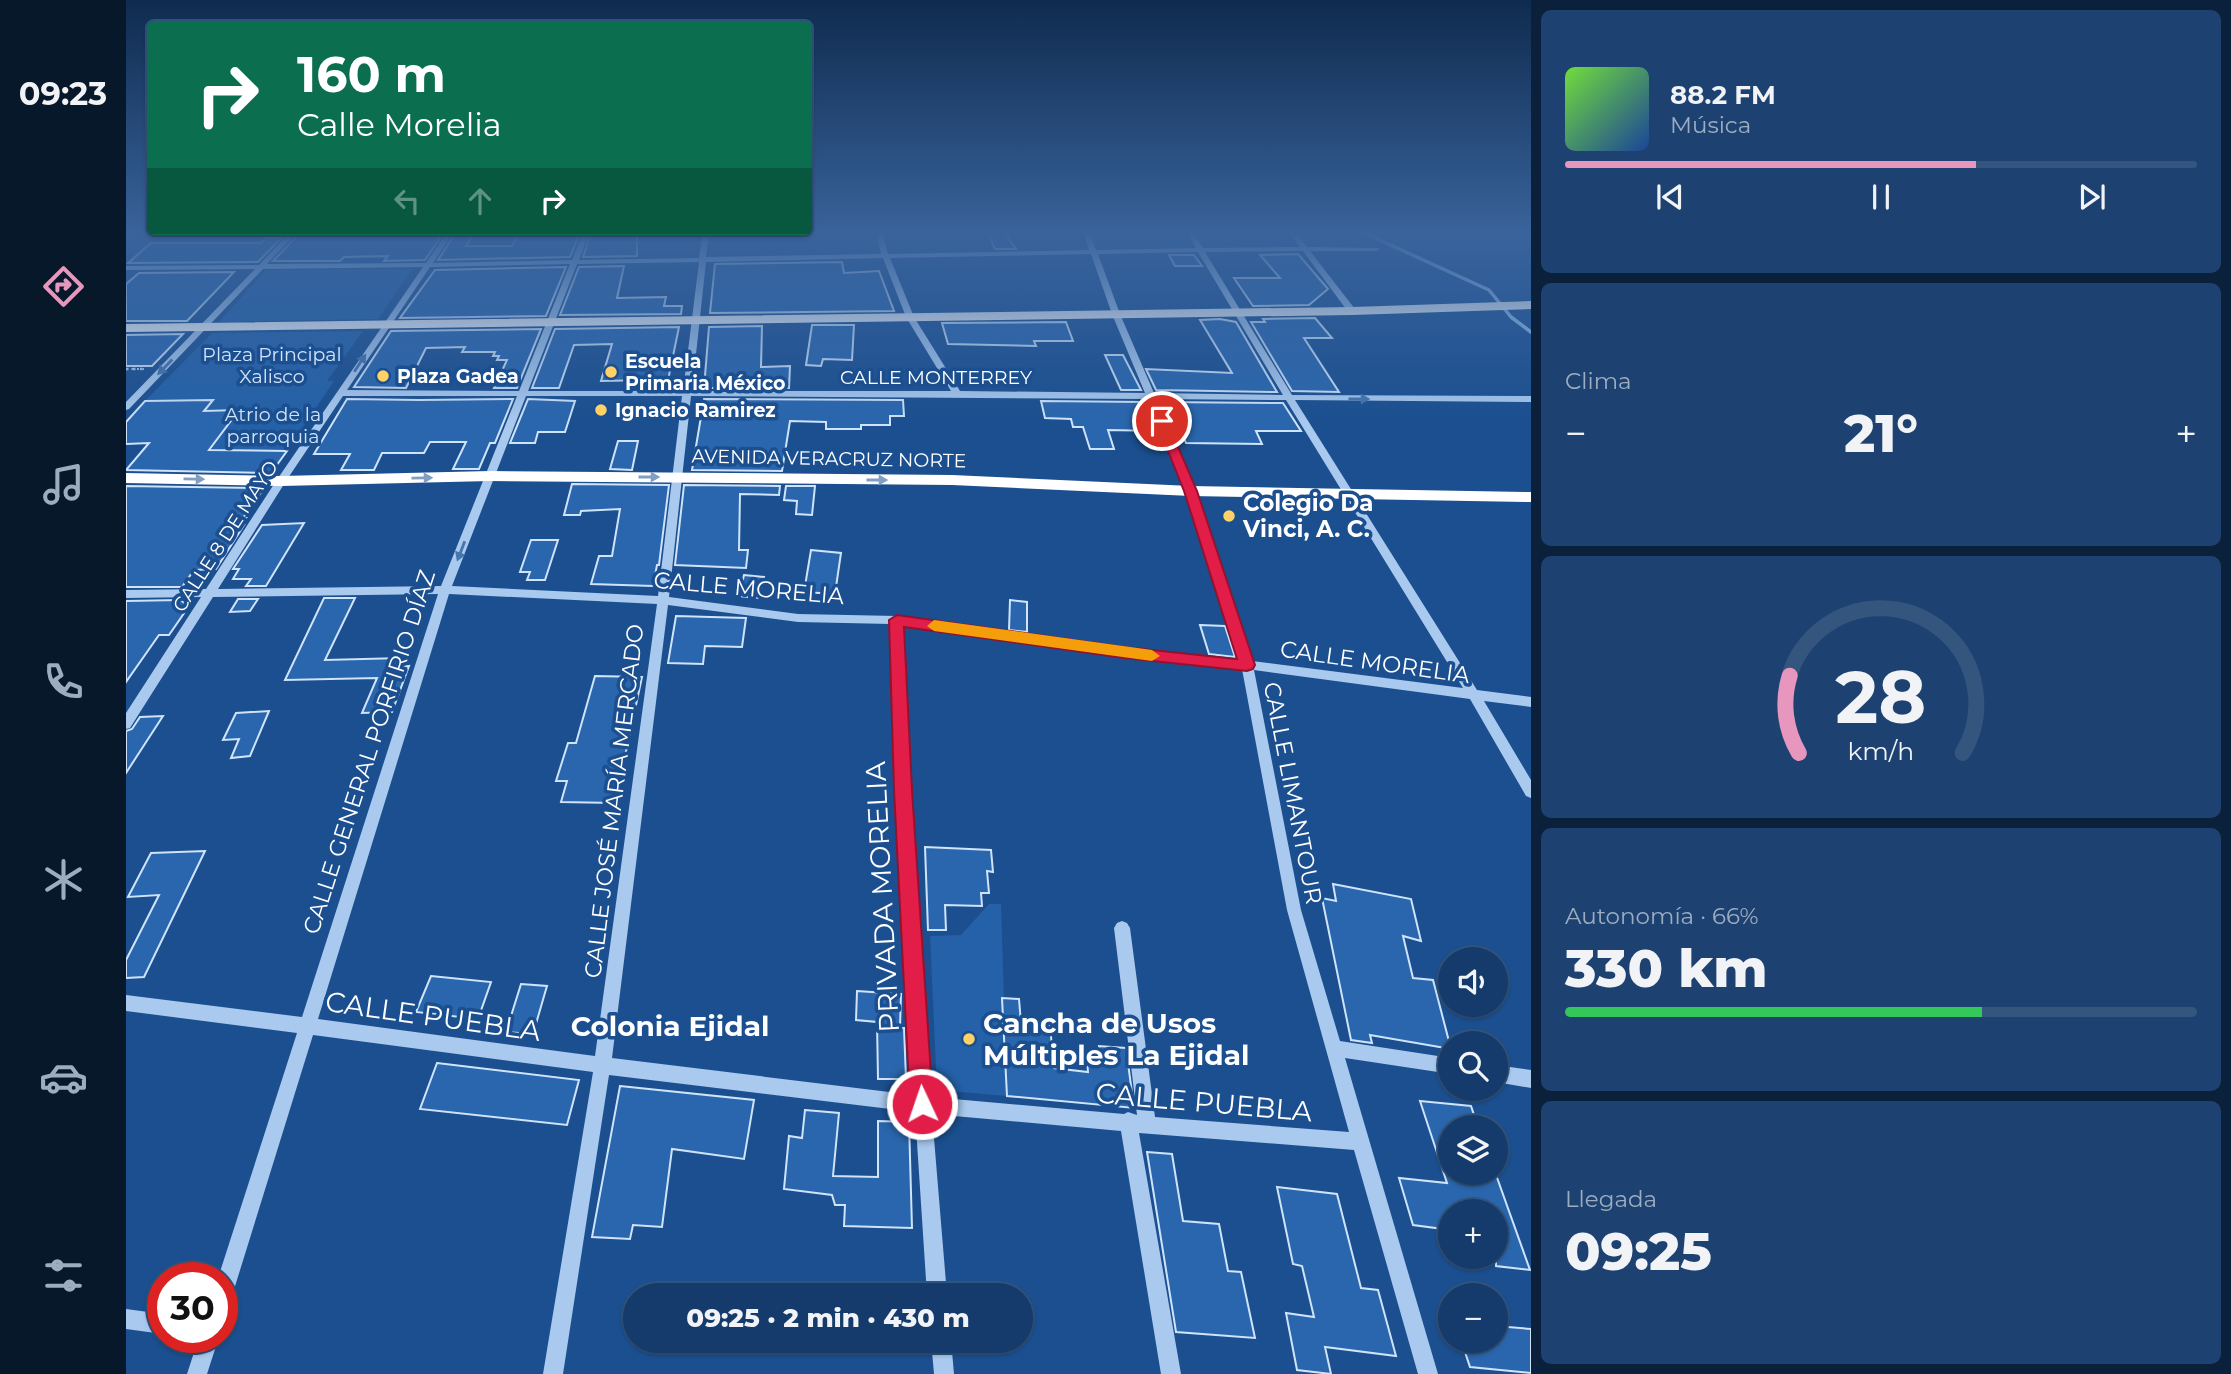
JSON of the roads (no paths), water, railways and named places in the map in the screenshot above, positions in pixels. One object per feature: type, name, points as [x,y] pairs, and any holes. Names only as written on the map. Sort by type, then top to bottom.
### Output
[{"type":"highway","points":[[126,328],[386,323],[697,322],[1352,311],[1525,305]]},
{"type":"highway","name":"AVENIDA VERACRUZ NORTE","points":[[126,478],[281,481],[490,476],[952,480],[1191,491],[1531,497]]},
{"type":"street","points":[[126,407],[234,295]]},
{"type":"street","name":"CALLE 8 DE MAYO","points":[[126,724],[208,593],[405,295]]},
{"type":"street","name":"CALLE GENERAL PORFIRIO DÍAZ","points":[[233,1262],[445,590],[562,295]]},
{"type":"street","name":"CALLE JOSÉ MARÍA MERCADO","points":[[553,1374],[602,1067],[663,600],[699,295]]},
{"type":"street","points":[[900,295],[908,317],[958,395]]},
{"type":"street","name":"CALLE LIMANTOUR","points":[[1109,295],[1191,491],[1247,665],[1294,910],[1427,1374]]},
{"type":"street","points":[[1229,295],[1531,792]]},
{"type":"street","points":[[1340,295],[1352,311]]},
{"type":"street","name":"CALLE MONTERREY","points":[[340,393],[1531,399]]},
{"type":"street","name":"CALLE MORELIA","points":[[126,594],[445,590],[663,600],[797,618],[897,620],[1124,653],[1247,665],[1475,697],[1531,702]]},
{"type":"street","name":"PRIVADA MORELIA","points":[[897,620],[903,790],[936,1283]]},
{"type":"street","points":[[1122,928],[1138,1122],[1171,1374]]},
{"type":"street","name":"CALLE PUEBLA","points":[[126,1003],[308,1024],[602,1067],[922,1104],[1360,1142]]},
{"type":"street","points":[[1334,1048],[1438,1064]]},
{"type":"street","points":[[1508,1075],[1531,1079]]},
{"type":"street","points":[[126,1320],[147,1322]]},
{"type":"street","points":[[197,1374],[204,1353]]},
{"type":"street","points":[[942,1353],[944,1374]]},
{"type":"waterway","points":[[1493,295],[1511,317],[1531,332]]},
{"type":"place","name":"Escuela Primaria México","points":[[611,372]]},
{"type":"place","name":"Plaza Gadea","points":[[383,376]]},
{"type":"place","name":"Ignacio Ramirez","points":[[601,410]]},
{"type":"place","name":"Colegio Da Vinci, A. C.","points":[[1229,516]]},
{"type":"place","name":"Cancha de Usos Múltiples La Ejidal","points":[[969,1039]]},
{"type":"district","name":"Colonia Ejidal","points":[[670,1026]]},
{"type":"park label","name":"Plaza Principal Xalisco","points":[[272,365]]},
{"type":"park label","name":"Atrio de la parroquia","points":[[273,425]]}]
